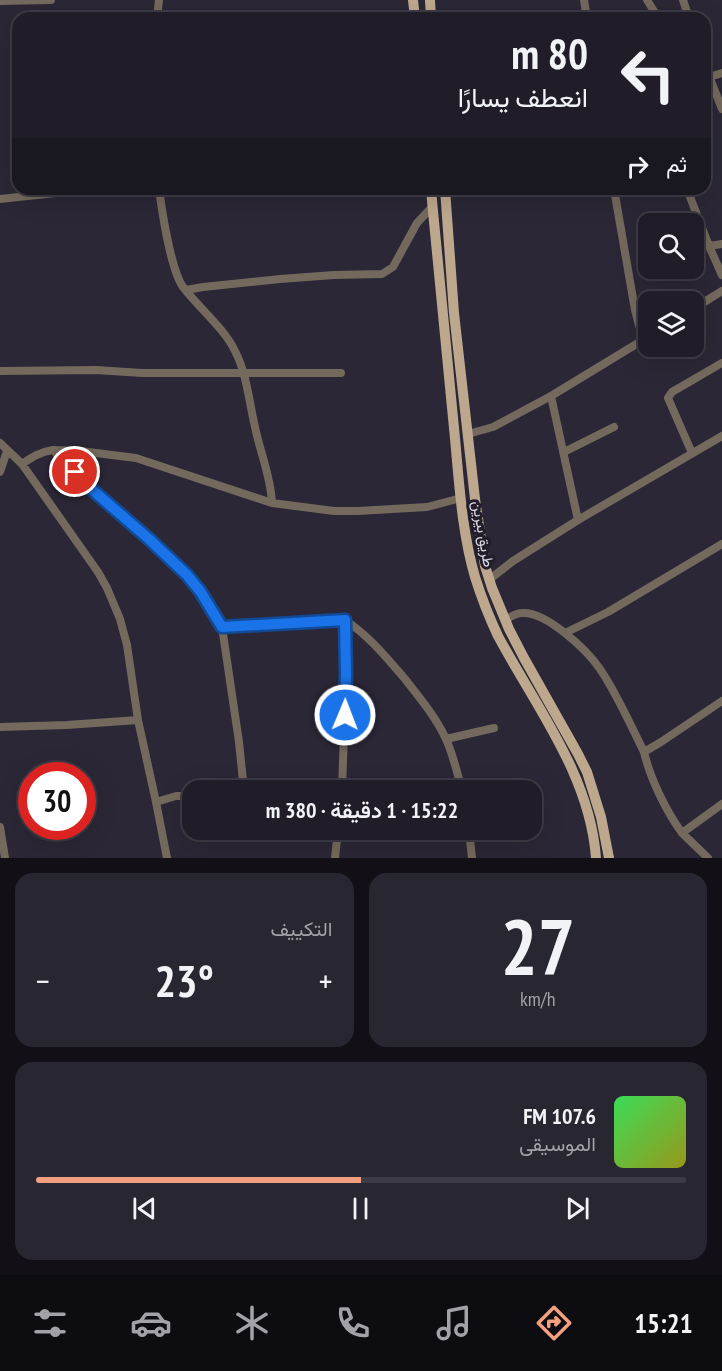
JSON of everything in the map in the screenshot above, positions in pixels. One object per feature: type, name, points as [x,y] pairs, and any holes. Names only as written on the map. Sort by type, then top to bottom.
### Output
[{"type":"main road","name":"طريق بيرين","points":[[432,195],[461,498],[475,576],[497,634],[556,736],[574,772],[588,814],[596,858]]},
{"type":"main road","name":"طريق بيرين","points":[[445,195],[454,313],[478,524],[485,566],[505,620],[587,772],[602,817],[609,858]]},
{"type":"main road","points":[[447,360],[459,359]]},
{"type":"street","points":[[0,1],[51,0]]},
{"type":"street","points":[[711,86],[722,109]]},
{"type":"street","points":[[0,199],[37,195]]},
{"type":"street","points":[[160,195],[169,243],[180,280],[231,344],[239,359],[273,503]]},
{"type":"street","points":[[615,195],[634,310],[638,321]]},
{"type":"street","points":[[689,195],[722,275]]},
{"type":"street","points":[[186,290],[280,279],[382,274],[393,267],[417,223],[433,206]]},
{"type":"street","points":[[709,246],[722,244]]},
{"type":"street","points":[[704,302],[722,291]]},
{"type":"street","points":[[468,434],[493,427],[551,396],[638,343]]},
{"type":"street","points":[[692,453],[668,398],[672,392],[722,363]]},
{"type":"street","points":[[0,371],[341,372]]},
{"type":"street","points":[[551,396],[578,520]]},
{"type":"street","points":[[564,452],[614,427]]},
{"type":"street","points":[[490,579],[513,561],[578,520],[722,436]]},
{"type":"street","points":[[0,443],[22,464],[74,537],[107,588],[120,619],[127,645],[138,720],[167,858]]},
{"type":"street","points":[[22,464],[33,456],[53,450],[136,458],[273,503],[334,511],[428,507],[461,498]]},
{"type":"street","points":[[53,450],[89,487],[187,575],[200,591],[222,627],[243,780]]},
{"type":"street","points":[[0,472],[7,451]]},
{"type":"street","points":[[566,633],[608,612],[722,544]]},
{"type":"street","points":[[505,620],[515,614],[525,613],[540,618],[566,633],[599,667],[644,752],[656,786],[674,822],[708,858]]},
{"type":"street","points":[[222,627],[345,620],[366,635],[384,654],[430,712],[446,739],[459,780]]},
{"type":"street","points":[[342,780],[346,674],[345,620]]},
{"type":"street","points":[[644,752],[722,701]]},
{"type":"street","points":[[0,727],[138,720]]},
{"type":"street","points":[[446,739],[494,728]]},
{"type":"street","points":[[156,802],[182,796]]},
{"type":"street","points":[[682,833],[722,804]]},
{"type":"street","points":[[0,827],[5,858]]},
{"type":"street","points":[[335,858],[337,840]]},
{"type":"street","points":[[470,840],[472,858]]},
{"type":"route","points":[[75,472],[187,575],[200,591],[222,627],[345,620],[345,715]]}]
